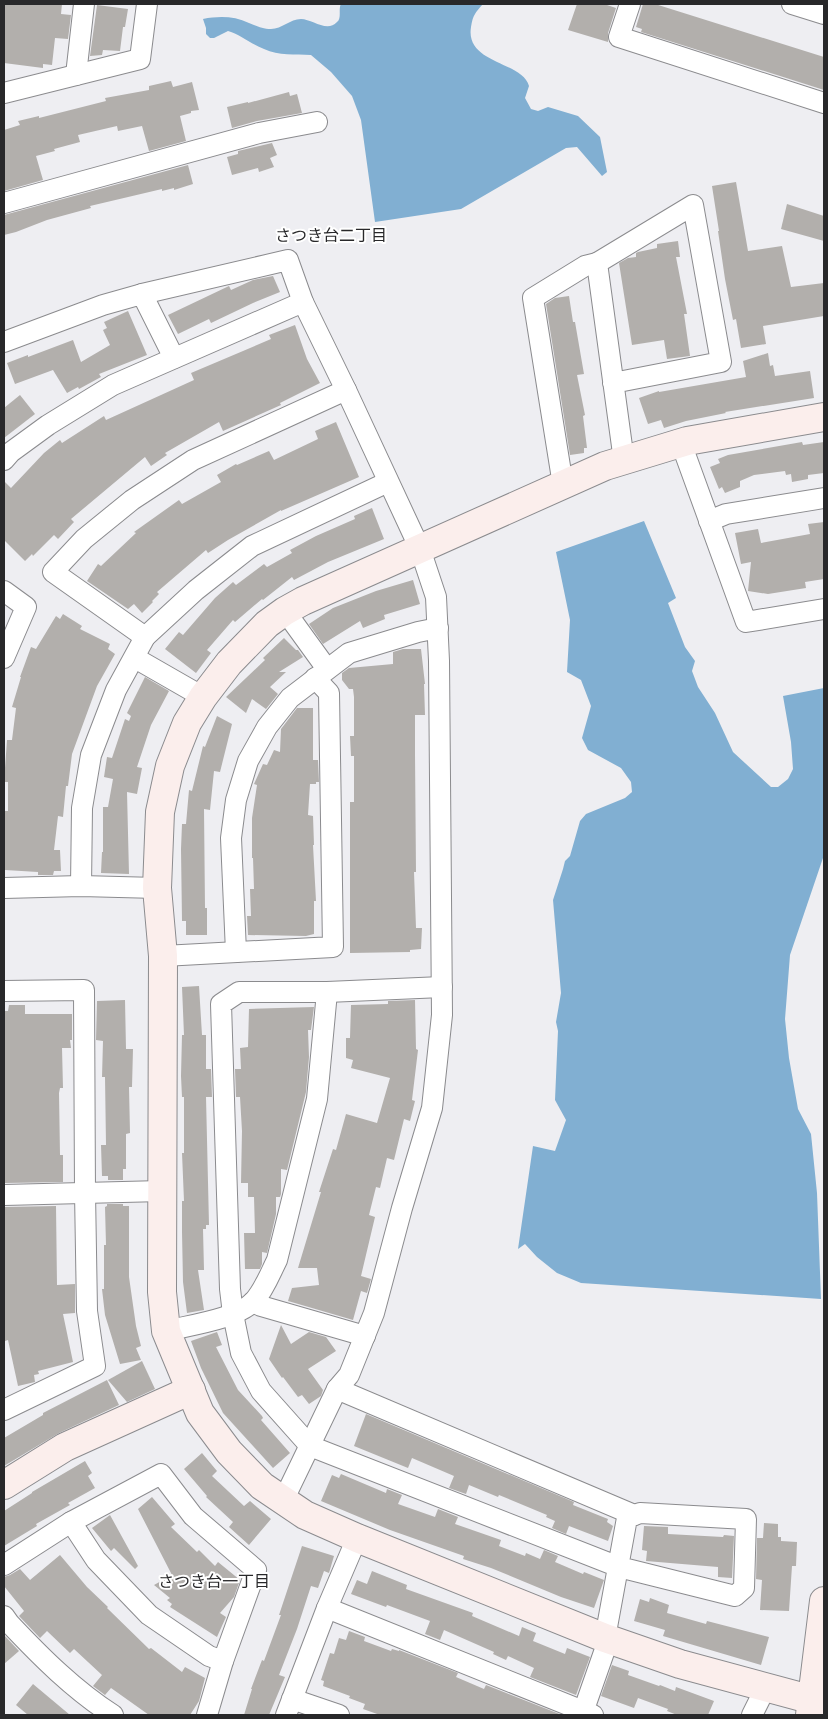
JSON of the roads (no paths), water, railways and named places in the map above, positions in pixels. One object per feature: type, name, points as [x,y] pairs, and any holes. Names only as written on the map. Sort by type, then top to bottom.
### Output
[{"type":"street","points":[[76,75],[84,4]]},
{"type":"street","points":[[4,93],[140,59],[146,4]]},
{"type":"street","points":[[630,4],[619,37],[824,103]]},
{"type":"street","points":[[792,4],[824,14]]},
{"type":"street","points":[[4,203],[259,133],[317,122]]},
{"type":"street","points":[[563,485],[533,298],[585,266],[597,263],[693,205],[721,362],[613,383]]},
{"type":"street","points":[[4,342],[103,305],[288,260],[304,302],[420,549],[436,596],[440,670],[442,1015],[432,1108],[402,1208],[374,1313],[349,1375],[337,1390],[284,1501]]},
{"type":"street","points":[[597,263],[624,461]]},
{"type":"street","points":[[142,294],[174,358]]},
{"type":"street","points":[[4,460],[11,452],[48,425],[113,385],[304,302]]},
{"type":"street","points":[[145,637],[52,572],[84,539],[132,500],[193,460],[346,390]]},
{"type":"street","points":[[824,417],[681,443],[605,466],[285,611],[267,624],[229,663],[203,697],[187,723],[170,766],[160,812],[157,888],[163,956],[162,1292],[166,1331],[200,1413],[229,1452],[262,1486],[284,1501],[305,1515],[357,1538],[607,1638],[680,1664],[766,1687],[811,1707],[824,1601]]},
{"type":"street","points":[[681,443],[746,622],[824,609]]},
{"type":"street","points":[[81,886],[82,808],[91,755],[116,690],[145,637],[196,590],[252,546],[388,482]]},
{"type":"street","points":[[709,520],[726,514],[824,498]]},
{"type":"street","points":[[4,591],[26,607],[4,658]]},
{"type":"street","points":[[163,956],[333,947],[329,693],[321,673],[285,611]]},
{"type":"street","points":[[236,952],[231,838],[236,800],[248,761],[267,728],[290,698],[350,653],[418,632],[438,628]]},
{"type":"street","points":[[135,658],[203,697]]},
{"type":"street","points":[[4,888],[81,886],[157,888]]},
{"type":"street","points":[[327,1608],[586,1714],[607,1638],[619,1567],[628,1518],[640,1512],[746,1519],[744,1588],[734,1596],[619,1567],[310,1446],[261,1391],[240,1352],[232,1314],[230,1289],[222,1004],[239,992],[327,992],[442,987]]},
{"type":"street","points":[[4,991],[84,990],[87,1311],[95,1366],[5,1404]]},
{"type":"street","points":[[166,1331],[232,1314],[253,1302],[268,1280],[277,1260],[317,1099],[327,992]]},
{"type":"street","points":[[4,1194],[162,1191]]},
{"type":"street","points":[[253,1302],[261,1306],[365,1336]]},
{"type":"street","points":[[4,1485],[65,1447],[190,1390]]},
{"type":"street","points":[[337,1390],[634,1515]]},
{"type":"street","points":[[4,1565],[71,1522],[161,1474],[193,1516],[256,1570],[223,1660],[207,1715]]},
{"type":"street","points":[[71,1522],[96,1560],[149,1615],[209,1656],[223,1660]]},
{"type":"street","points":[[339,1715],[289,1707],[327,1608],[357,1538]]},
{"type":"street","points":[[4,1616],[48,1664],[96,1704],[113,1715]]},
{"type":"street","points":[[752,1715],[766,1687]]},
{"type":"water","points":[[341,4],[483,4],[475,14],[471,27],[471,39],[477,48],[485,55],[516,71],[524,78],[529,86],[525,98],[531,109],[538,111],[548,107],[578,116],[600,137],[607,172],[602,176],[577,147],[566,148],[461,209],[375,222],[361,120],[352,96],[331,72],[311,55],[275,53],[228,31],[210,38],[206,34],[203,19],[232,18],[268,29],[275,29],[301,19],[329,26],[338,20]]},
{"type":"water","points":[[644,521],[676,598],[668,603],[685,647],[695,661],[692,671],[698,687],[715,713],[733,752],[771,787],[778,787],[788,779],[793,769],[791,742],[783,696],[824,688],[824,855],[790,955],[785,1019],[789,1058],[798,1109],[811,1134],[817,1193],[821,1299],[581,1283],[557,1273],[537,1257],[525,1244],[518,1249],[533,1146],[555,1151],[566,1120],[555,1100],[558,1031],[556,1022],[561,993],[553,900],[565,861],[570,856],[580,821],[586,814],[625,798],[632,792],[631,782],[621,768],[588,750],[582,738],[591,706],[581,680],[567,672],[570,620],[556,552]]},
{"type":"district","name":"さつき台二丁目","points":[[331,235]]},
{"type":"district","name":"さつき台一丁目","points":[[214,1581]]}]
